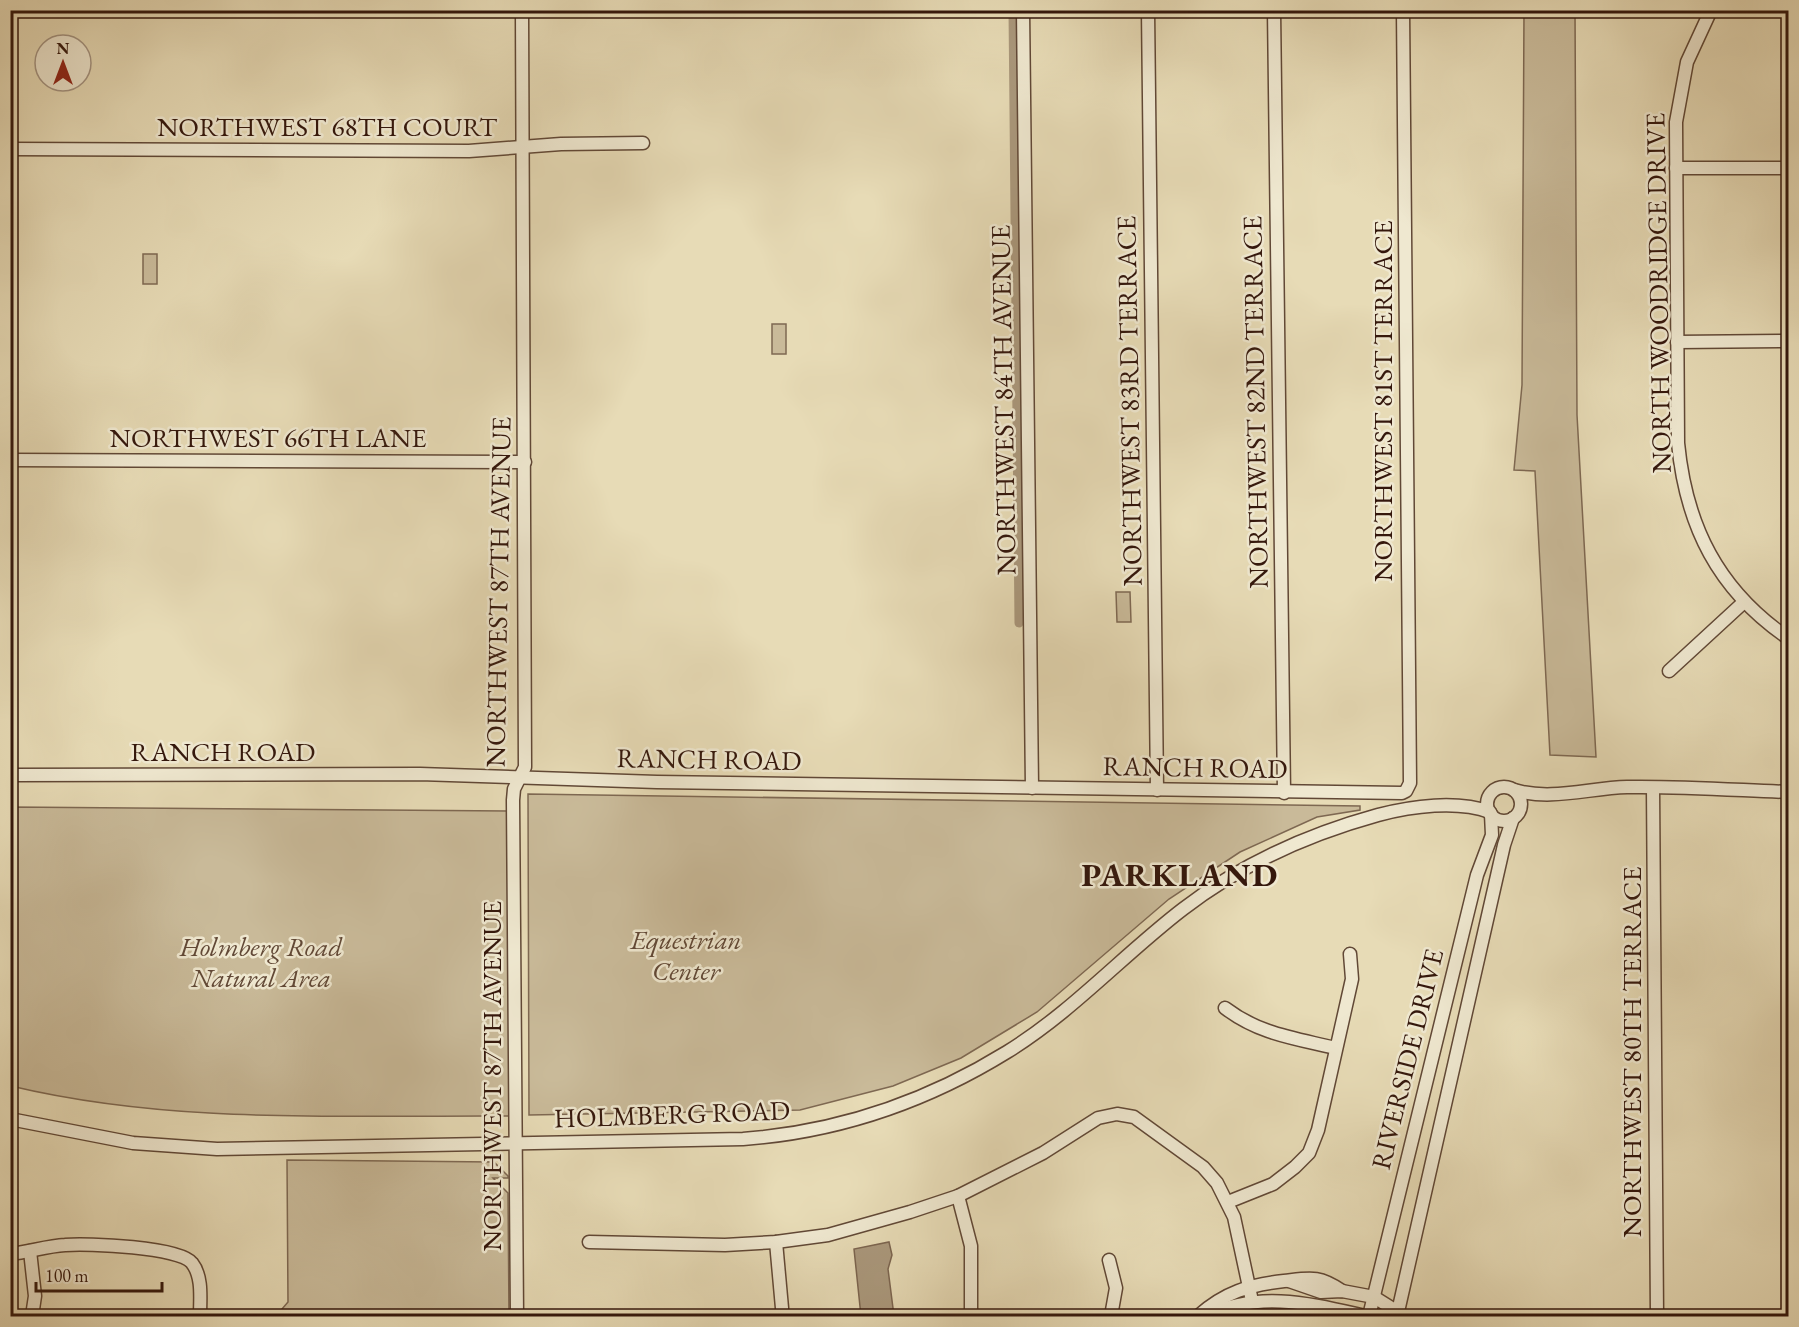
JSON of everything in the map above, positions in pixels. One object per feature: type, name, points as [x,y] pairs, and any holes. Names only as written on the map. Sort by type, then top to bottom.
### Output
[{"type":"street","name":"NORTHWEST 87TH AVENUE","points":[[517,1317],[513,800],[514,789],[525,767],[522,10]]},
{"type":"street","name":"NORTHWEST 84TH AVENUE","points":[[1023,10],[1032,788]]},
{"type":"street","name":"NORTHWEST 83RD TERRACE","points":[[1148,10],[1157,790]]},
{"type":"street","name":"NORTHWEST 82ND TERRACE","points":[[1274,10],[1284,793]]},
{"type":"street","name":"NORTHWEST 81ST TERRACE","points":[[1403,10],[1410,783],[1406,791]]},
{"type":"street","name":"NORTH WOODRIDGE DRIVE","points":[[1711,10],[1687,62],[1676,123],[1678,443],[1682,477],[1689,508],[1702,542],[1744,602],[1788,638]]},
{"type":"street","name":"NORTHWEST 68TH COURT","points":[[10,149],[469,151],[524,149],[561,144],[643,143]]},
{"type":"street","points":[[1676,168],[1788,168]]},
{"type":"street","points":[[1677,342],[1788,341]]},
{"type":"street","name":"NORTHWEST 66TH LANE","points":[[10,460],[525,462]]},
{"type":"street","points":[[1669,671],[1744,602]]},
{"type":"street","name":"RANCH ROAD","points":[[10,775],[420,774],[520,778],[1395,795],[1406,791]]},
{"type":"street","points":[[1552,795],[1516,814],[1499,819],[1490,813],[1488,800],[1492,792],[1502,787],[1528,794],[1552,795],[1607,788],[1788,792]]},
{"type":"street","name":"NORTHWEST 80TH TERRACE","points":[[1653,788],[1657,1317]]},
{"type":"street","points":[[1514,790],[1521,801],[1516,814]]},
{"type":"street","name":"HOLMBERG ROAD","points":[[10,1119],[72,1133],[170,1148],[743,1139],[790,1136],[888,1109],[942,1088],[1028,1038],[1082,996],[1185,908],[1249,867],[1300,842],[1369,818],[1399,811],[1464,805],[1492,792]]},
{"type":"street","points":[[1464,805],[1480,813],[1485,824],[1477,875]]},
{"type":"street","name":"HOLMBERG ROAD","points":[[1464,805],[1490,813]]},
{"type":"street","name":"RIVERSIDE DRIVE","points":[[1367,1317],[1374,1297],[1477,875],[1492,835],[1490,813]]},
{"type":"street","name":"RIVERSIDE DRIVE","points":[[1397,1314],[1504,845],[1516,814]]},
{"type":"street","points":[[1228,1202],[1273,1184],[1309,1153],[1318,1130],[1352,979],[1350,954]]},
{"type":"street","points":[[1225,1008],[1246,1024],[1263,1031],[1335,1048]]},
{"type":"street","points":[[589,1242],[725,1245],[776,1242],[828,1235],[958,1196],[1043,1153],[1098,1118],[1117,1114],[1134,1117],[1203,1167],[1217,1183],[1234,1217],[1252,1301]]},
{"type":"street","points":[[958,1196],[971,1246],[971,1312],[974,1317]]},
{"type":"street","points":[[776,1242],[782,1308]]},
{"type":"street","points":[[10,1254],[63,1245],[87,1244],[176,1252],[191,1261],[199,1275],[200,1317]]},
{"type":"street","points":[[30,1251],[35,1296],[32,1317]]},
{"type":"street","points":[[1109,1260],[1116,1288],[1111,1317]]},
{"type":"street","points":[[1198,1317],[1211,1305],[1250,1285],[1304,1277],[1330,1282],[1342,1291]]},
{"type":"street","points":[[1288,1281],[1321,1292],[1342,1291],[1374,1297],[1397,1314]]},
{"type":"street","points":[[1301,1303],[1304,1286]]},
{"type":"street","points":[[1207,1317],[1252,1301],[1301,1303],[1367,1317]]},
{"type":"street","points":[[1374,1317],[1397,1314]]},
{"type":"green space","points":[[1524,11],[1575,11],[1577,415],[1596,757],[1550,755],[1535,471],[1514,470],[1522,385]]},
{"type":"green space","points":[[143,254],[157,254],[157,284],[143,284]]},
{"type":"green space","points":[[772,324],[786,324],[786,354],[772,354]]},
{"type":"green space","points":[[1116,592],[1130,592],[1131,622],[1117,622]]},
{"type":"green space","name":"Equestrian Center","points":[[528,794],[1360,806],[1360,810],[1317,817],[1240,852],[1169,899],[1037,1012],[961,1058],[893,1086],[800,1110],[529,1115]]},
{"type":"green space","name":"Holmberg Road Natural Area","points":[[10,807],[508,811],[511,1116],[322,1116],[197,1112],[134,1107],[11,1086]]},
{"type":"green space","points":[[287,1160],[494,1162],[508,1176],[508,1178],[493,1178],[508,1193],[509,1316],[276,1316],[288,1302]]},
{"type":"shaded area","points":[[889,1242],[892,1255],[888,1269],[894,1316],[861,1316],[854,1249]]},
{"type":"waterway","points":[[1013,10],[1019,623]]},
{"type":"district","name":"PARKLAND","points":[[1180,874]]}]
